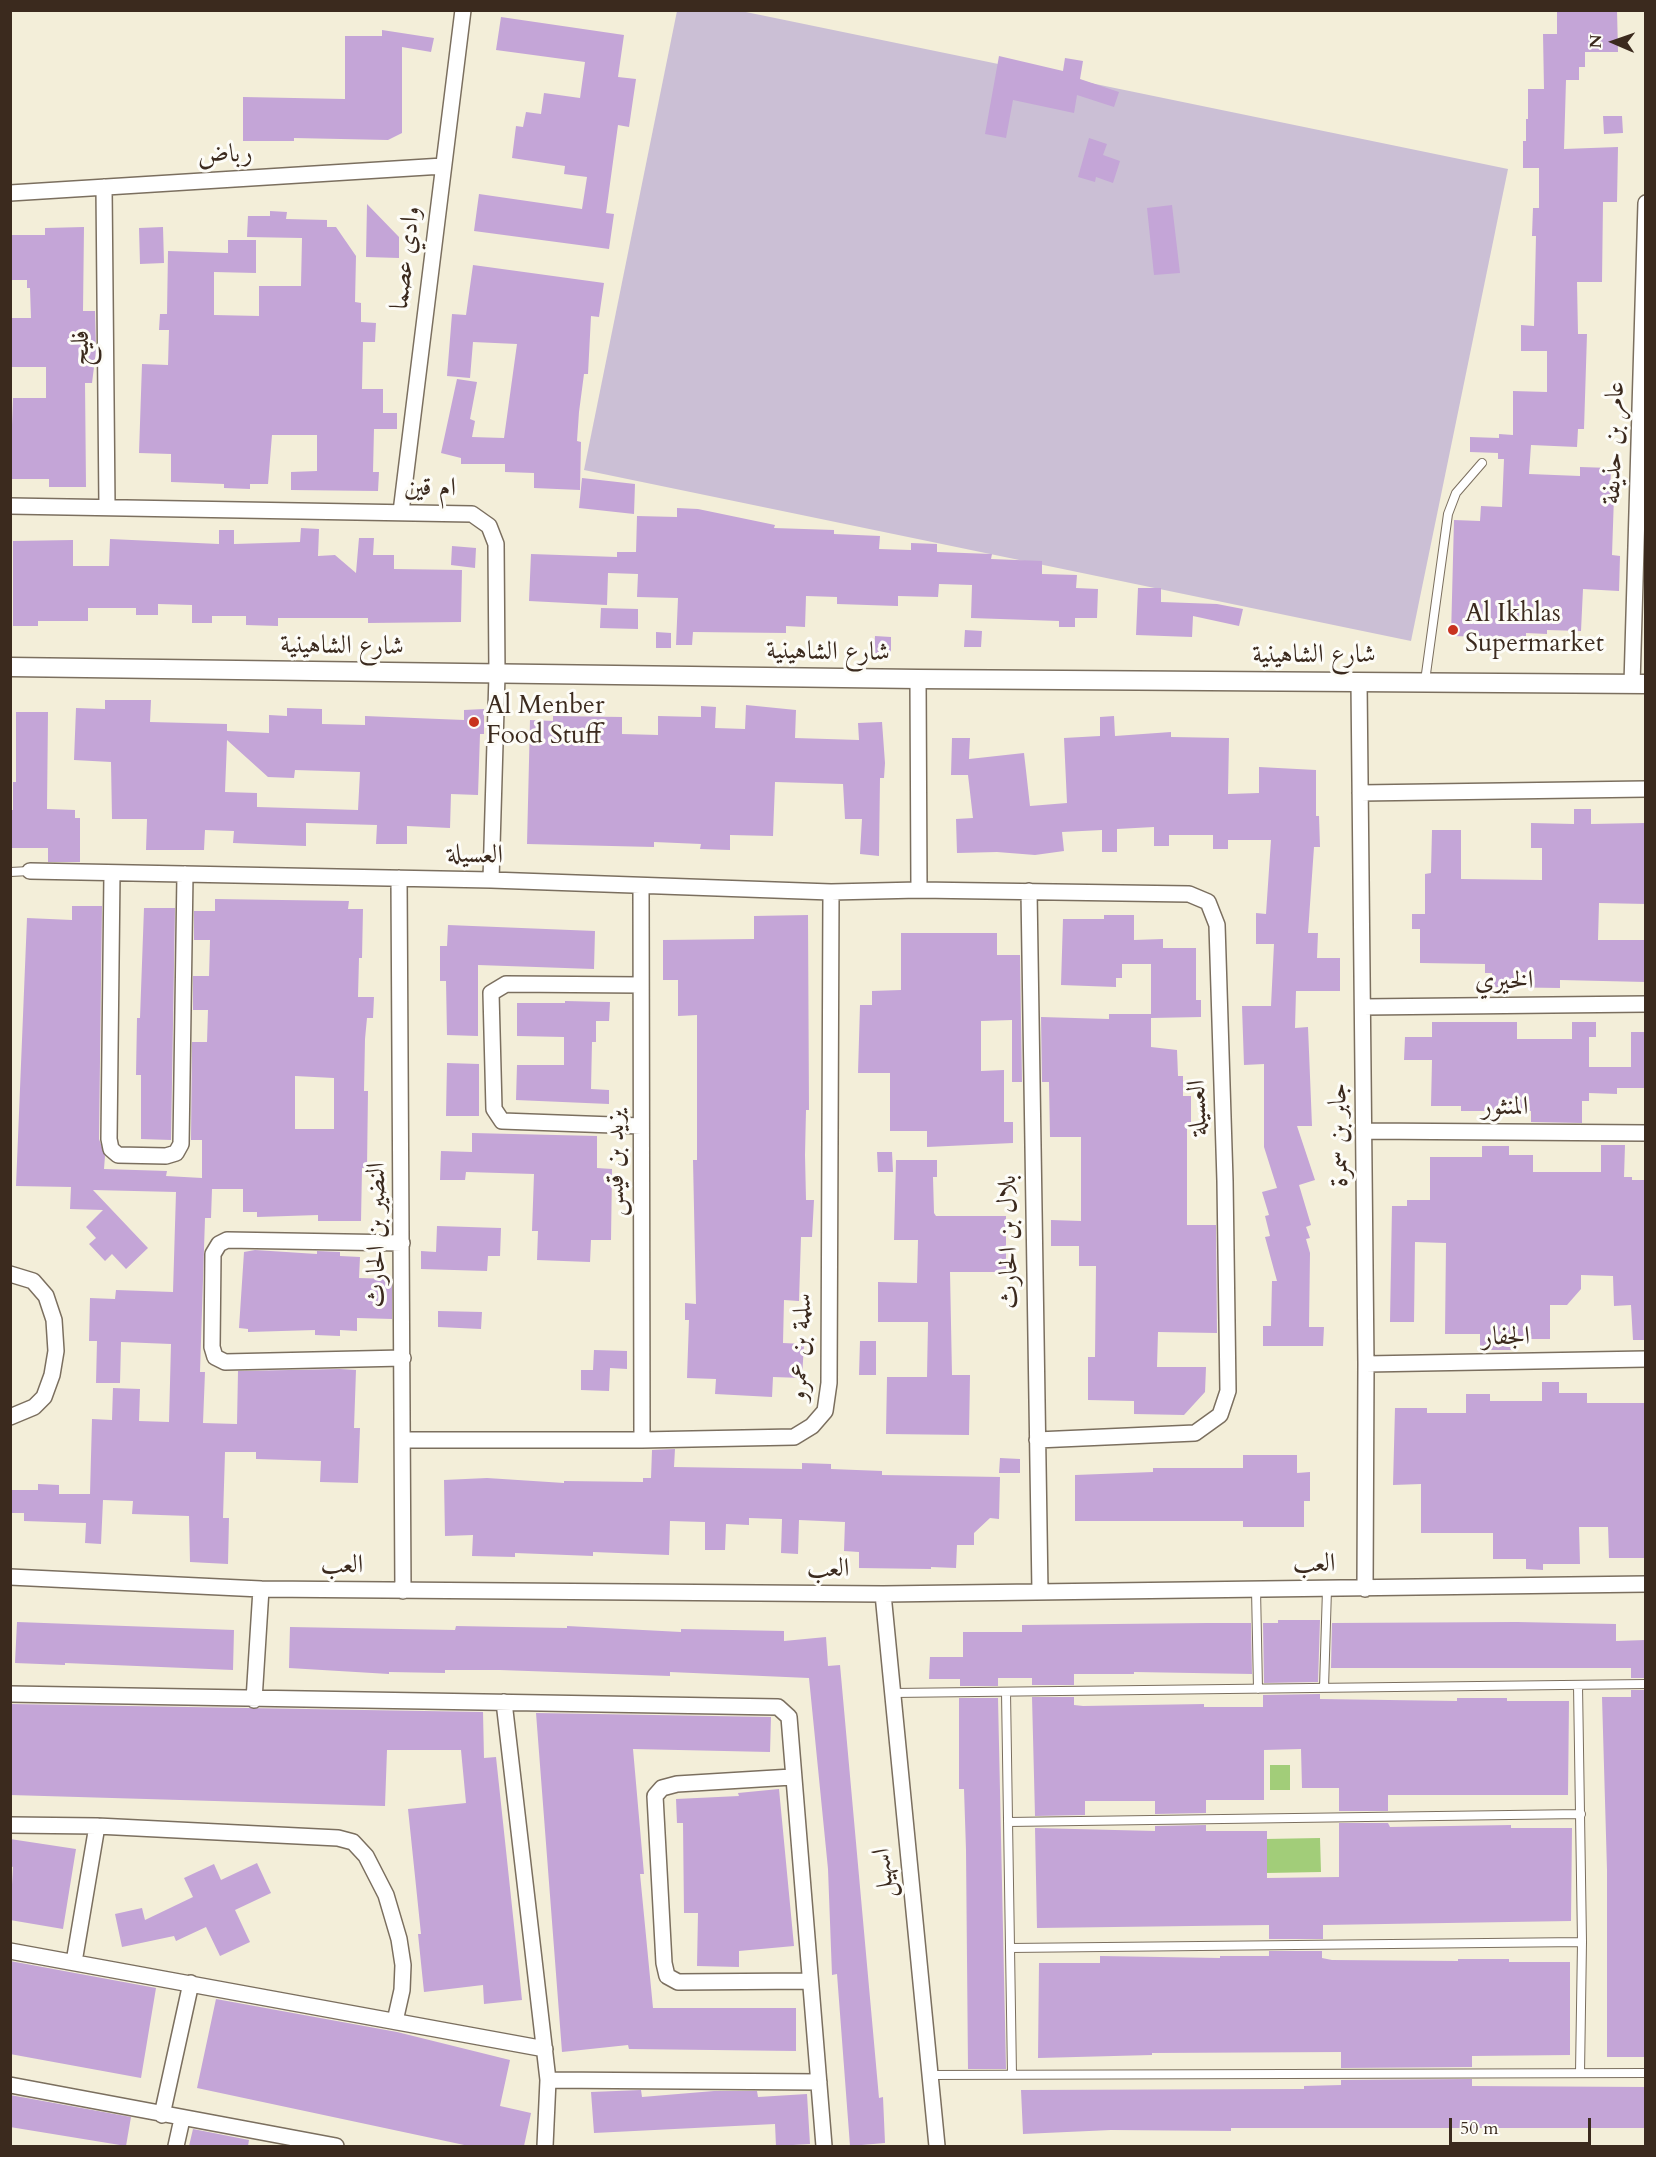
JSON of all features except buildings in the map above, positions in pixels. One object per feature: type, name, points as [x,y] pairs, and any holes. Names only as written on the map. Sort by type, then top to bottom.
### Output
[{"type":"street","name":"وادي عصما","points":[[401,512],[463,10]]},
{"type":"street","name":"رباض","points":[[10,193],[443,166]]},
{"type":"street","name":"فليح","points":[[104,188],[107,507]]},
{"type":"street","name":"عامر بن حذيفة","points":[[1639,684],[1646,203]]},
{"type":"street","name":"ام قين","points":[[10,506],[472,514],[489,526],[496,544],[497,675],[491,880]]},
{"type":"street","name":"شارع الشاهينية","points":[[10,667],[497,675],[1639,684]]},
{"type":"street","points":[[918,679],[919,890]]},
{"type":"street","name":"جابر بن سمرة","points":[[1359,682],[1366,1364],[1365,1588]]},
{"type":"street","points":[[1360,793],[1646,789]]},
{"type":"street","name":"العسيلة","points":[[30,871],[491,880],[831,892],[919,890],[1189,894],[1208,902],[1217,925],[1225,1180],[1228,1391],[1220,1414],[1195,1433],[1037,1440]]},
{"type":"street","points":[[112,873],[109,1139],[111,1149],[118,1155],[166,1156],[176,1153],[181,1144],[185,874]]},
{"type":"street","name":"النضير بن الحارث","points":[[399,878],[403,1591]]},
{"type":"street","name":"يزيد بن قيس","points":[[641,886],[642,1440]]},
{"type":"street","name":"بلال بن الحارث","points":[[1029,891],[1040,1592]]},
{"type":"street","name":"سلمة بن عمرو","points":[[403,1440],[642,1440],[794,1437],[812,1426],[825,1411],[829,1383],[831,892]]},
{"type":"street","points":[[641,985],[506,984],[491,993],[494,1109],[502,1121],[641,1126]]},
{"type":"street","name":"الخيري","points":[[1362,1007],[1646,1004]]},
{"type":"street","name":"المنثور","points":[[1364,1131],[1646,1133]]},
{"type":"street","points":[[402,1243],[227,1240],[219,1244],[213,1254],[212,1347],[215,1357],[225,1362],[403,1358]]},
{"type":"street","points":[[10,1274],[33,1281],[46,1296],[54,1320],[56,1351],[52,1375],[44,1396],[34,1407],[10,1417]]},
{"type":"street","name":"الجفار","points":[[1366,1364],[1646,1359]]},
{"type":"street","name":"العب","points":[[10,1577],[261,1589],[883,1594],[1646,1584]]},
{"type":"street","points":[[254,1700],[261,1589]]},
{"type":"street","name":"اسهيل","points":[[883,1594],[928,2075],[937,2146]]},
{"type":"street","points":[[10,1694],[254,1700],[778,1707],[789,1717],[792,1778],[824,2146]]},
{"type":"street","points":[[504,1702],[548,2080],[545,2146]]},
{"type":"street","points":[[792,1778],[677,1784],[662,1788],[655,1796],[664,1963],[668,1976],[678,1982],[809,1981]]},
{"type":"street","points":[[10,1825],[97,1826],[338,1838],[353,1842],[366,1856],[386,1895],[399,1939],[403,1965],[402,1990],[395,2021]]},
{"type":"street","points":[[74,1962],[97,1826]]},
{"type":"street","points":[[10,1951],[545,2049]]},
{"type":"street","points":[[162,2115],[191,1983]]},
{"type":"street","points":[[548,2080],[819,2082]]},
{"type":"street","points":[[10,2085],[336,2146]]},
{"type":"street","points":[[176,2146],[182,2119]]},
{"type":"lane","points":[[1425,682],[1448,514],[1456,493],[1482,463]]},
{"type":"lane","points":[[10,872],[30,871]]},
{"type":"lane","points":[[1256,1589],[1258,1689]]},
{"type":"lane","points":[[1324,1688],[1327,1589]]},
{"type":"lane","points":[[893,1693],[1646,1684]]},
{"type":"lane","points":[[1578,1685],[1582,1942],[1580,2073]]},
{"type":"lane","points":[[1006,1692],[1012,2075]]},
{"type":"lane","points":[[1008,1822],[1581,1814]]},
{"type":"lane","points":[[1010,1948],[1582,1942]]},
{"type":"lane","points":[[928,2075],[1646,2073]]},
{"type":"shaded area","points":[[677,11],[741,11],[1508,169],[1411,641],[584,470]]},
{"type":"green space","points":[[1270,1765],[1290,1765],[1290,1790],[1270,1790]]},
{"type":"green space","points":[[1320,1838],[1321,1872],[1266,1873],[1265,1839]]},
{"type":"place","name":"Al Ikhlas Supermarket","points":[[1453,630]]},
{"type":"place","name":"Al Menber Food Stuff","points":[[474,722]]}]
